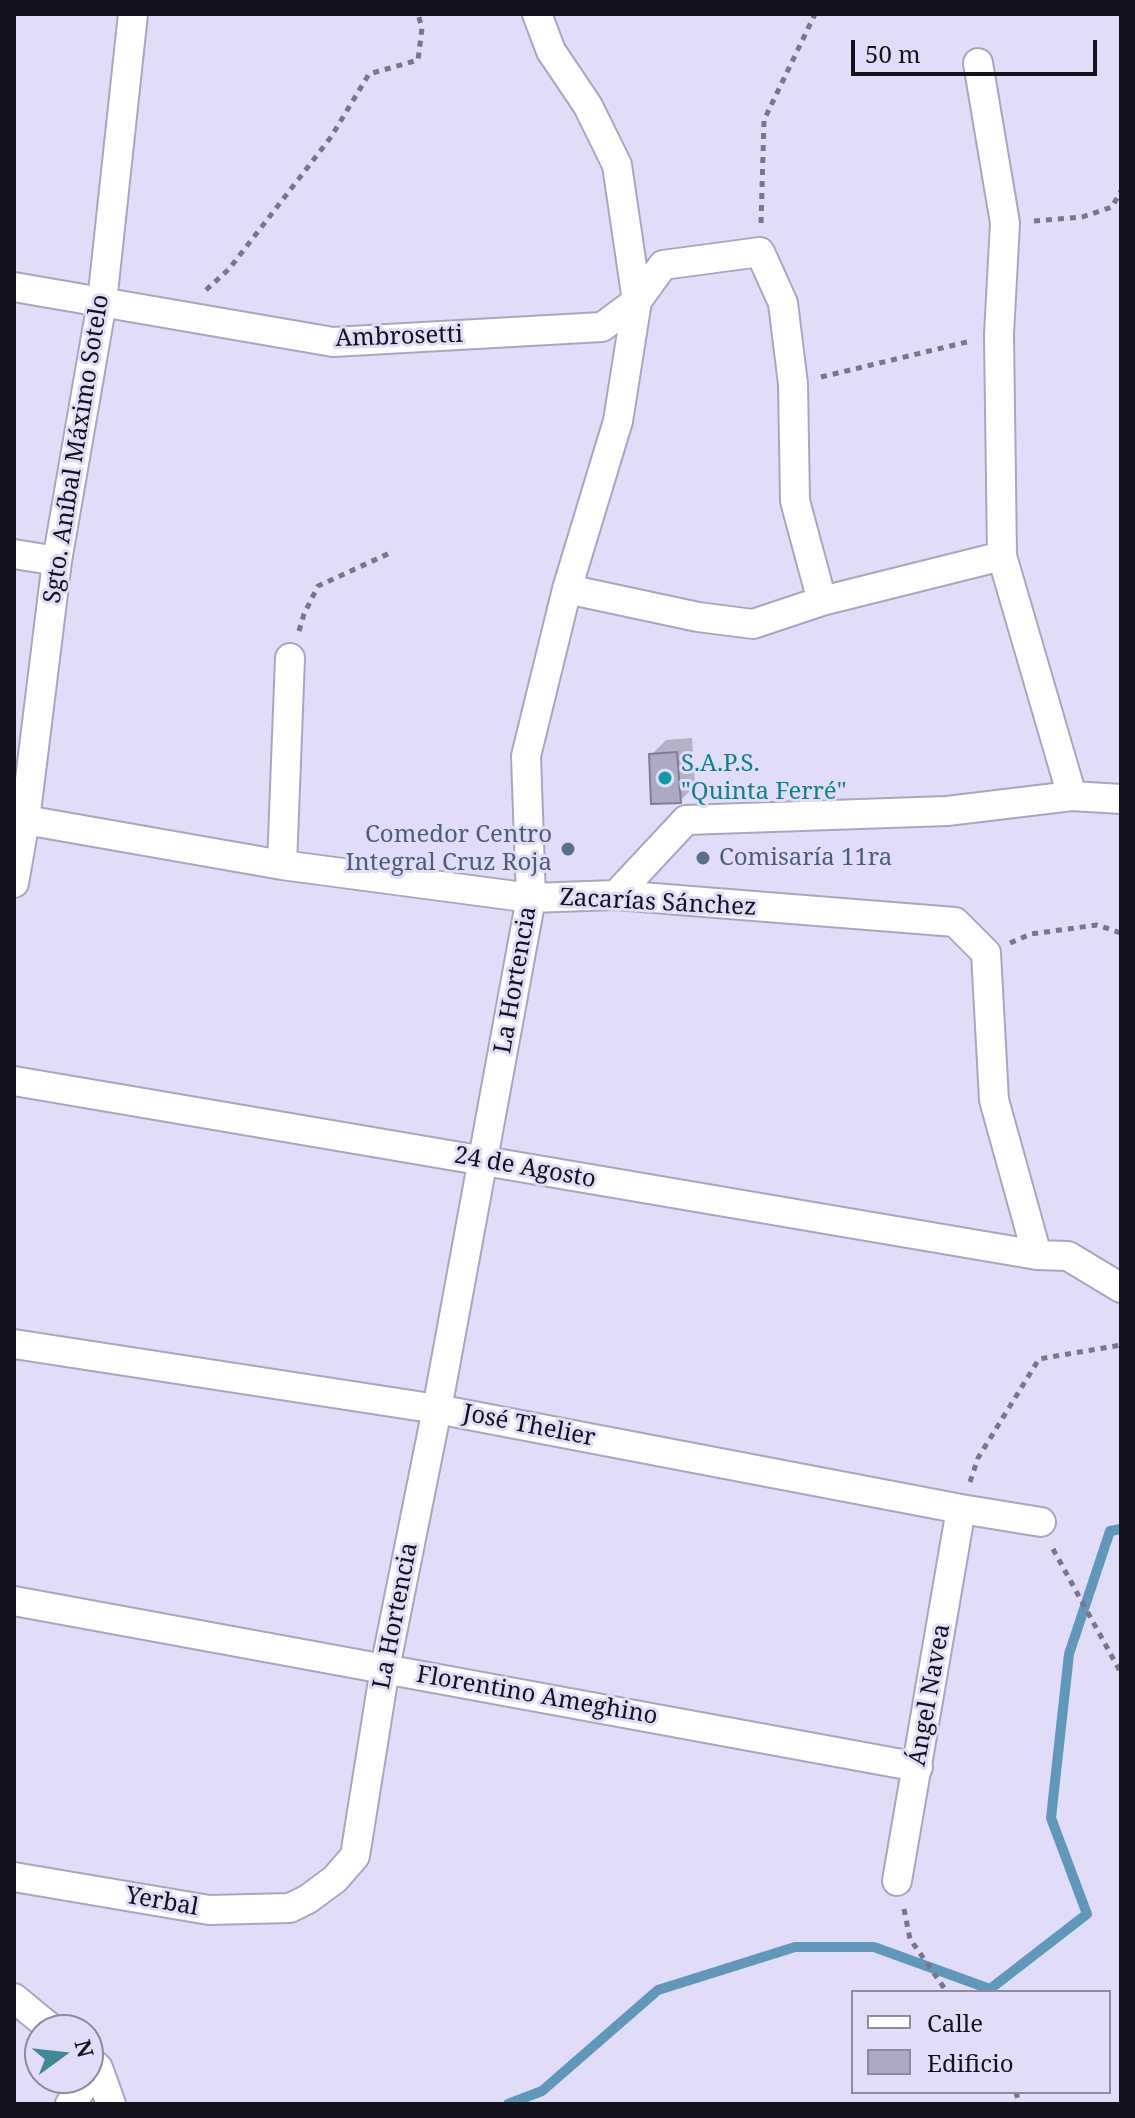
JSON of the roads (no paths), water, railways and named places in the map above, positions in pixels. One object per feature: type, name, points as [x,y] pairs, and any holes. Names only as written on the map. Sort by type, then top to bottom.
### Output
[{"type":"street","name":"Sgto. Aníbal Máximo Sotelo","points":[[14,883],[20,819],[57,561],[102,302],[133,14]]},
{"type":"street","name":"La Hortencia","points":[[308,1899],[335,1879],[355,1856],[385,1668],[437,1409],[531,898],[526,756],[567,589],[618,421],[637,301],[617,165],[588,106],[551,51],[537,14]]},
{"type":"street","points":[[978,63],[1005,223],[999,334],[1002,556],[1072,796]]},
{"type":"street","name":"Ambrosetti","points":[[14,287],[333,342],[602,327],[637,301],[663,265],[760,252],[783,303],[793,384],[795,501],[822,601]]},
{"type":"street","points":[[14,554],[57,561]]},
{"type":"street","points":[[567,589],[698,617],[753,624],[822,601],[1002,556]]},
{"type":"street","points":[[282,865],[290,658]]},
{"type":"street","points":[[616,895],[686,820],[947,811],[1072,796],[1121,799]]},
{"type":"street","name":"Zacarías Sánchez","points":[[20,819],[282,865],[531,898],[616,895],[955,922],[986,953],[994,1100],[1037,1255]]},
{"type":"street","name":"24 de Agosto","points":[[14,1081],[1037,1255],[1068,1256],[1121,1288]]},
{"type":"street","name":"José Thelier","points":[[14,1344],[437,1409],[1041,1522]]},
{"type":"street","name":"Ángel Navea","points":[[897,1881],[961,1509]]},
{"type":"street","name":"Florentino Ameghino","points":[[14,1601],[918,1767]]},
{"type":"street","name":"Yerbal","points":[[14,1877],[209,1910],[290,1908],[308,1899]]},
{"type":"street","points":[[14,1998],[34,2014]]},
{"type":"waterway","points":[[508,2104],[542,2091],[658,1990],[795,1947],[874,1947],[990,1989],[1087,1914],[1051,1818],[1069,1654],[1110,1531],[1121,1529]]},
{"type":"place","name":"S.A.P.S. \"Quinta Ferré\"","points":[[665,778]]},
{"type":"place","name":"Comedor Centro Integral Cruz Roja","points":[[568,849]]},
{"type":"place","name":"Comisaría 11ra","points":[[703,858]]}]
